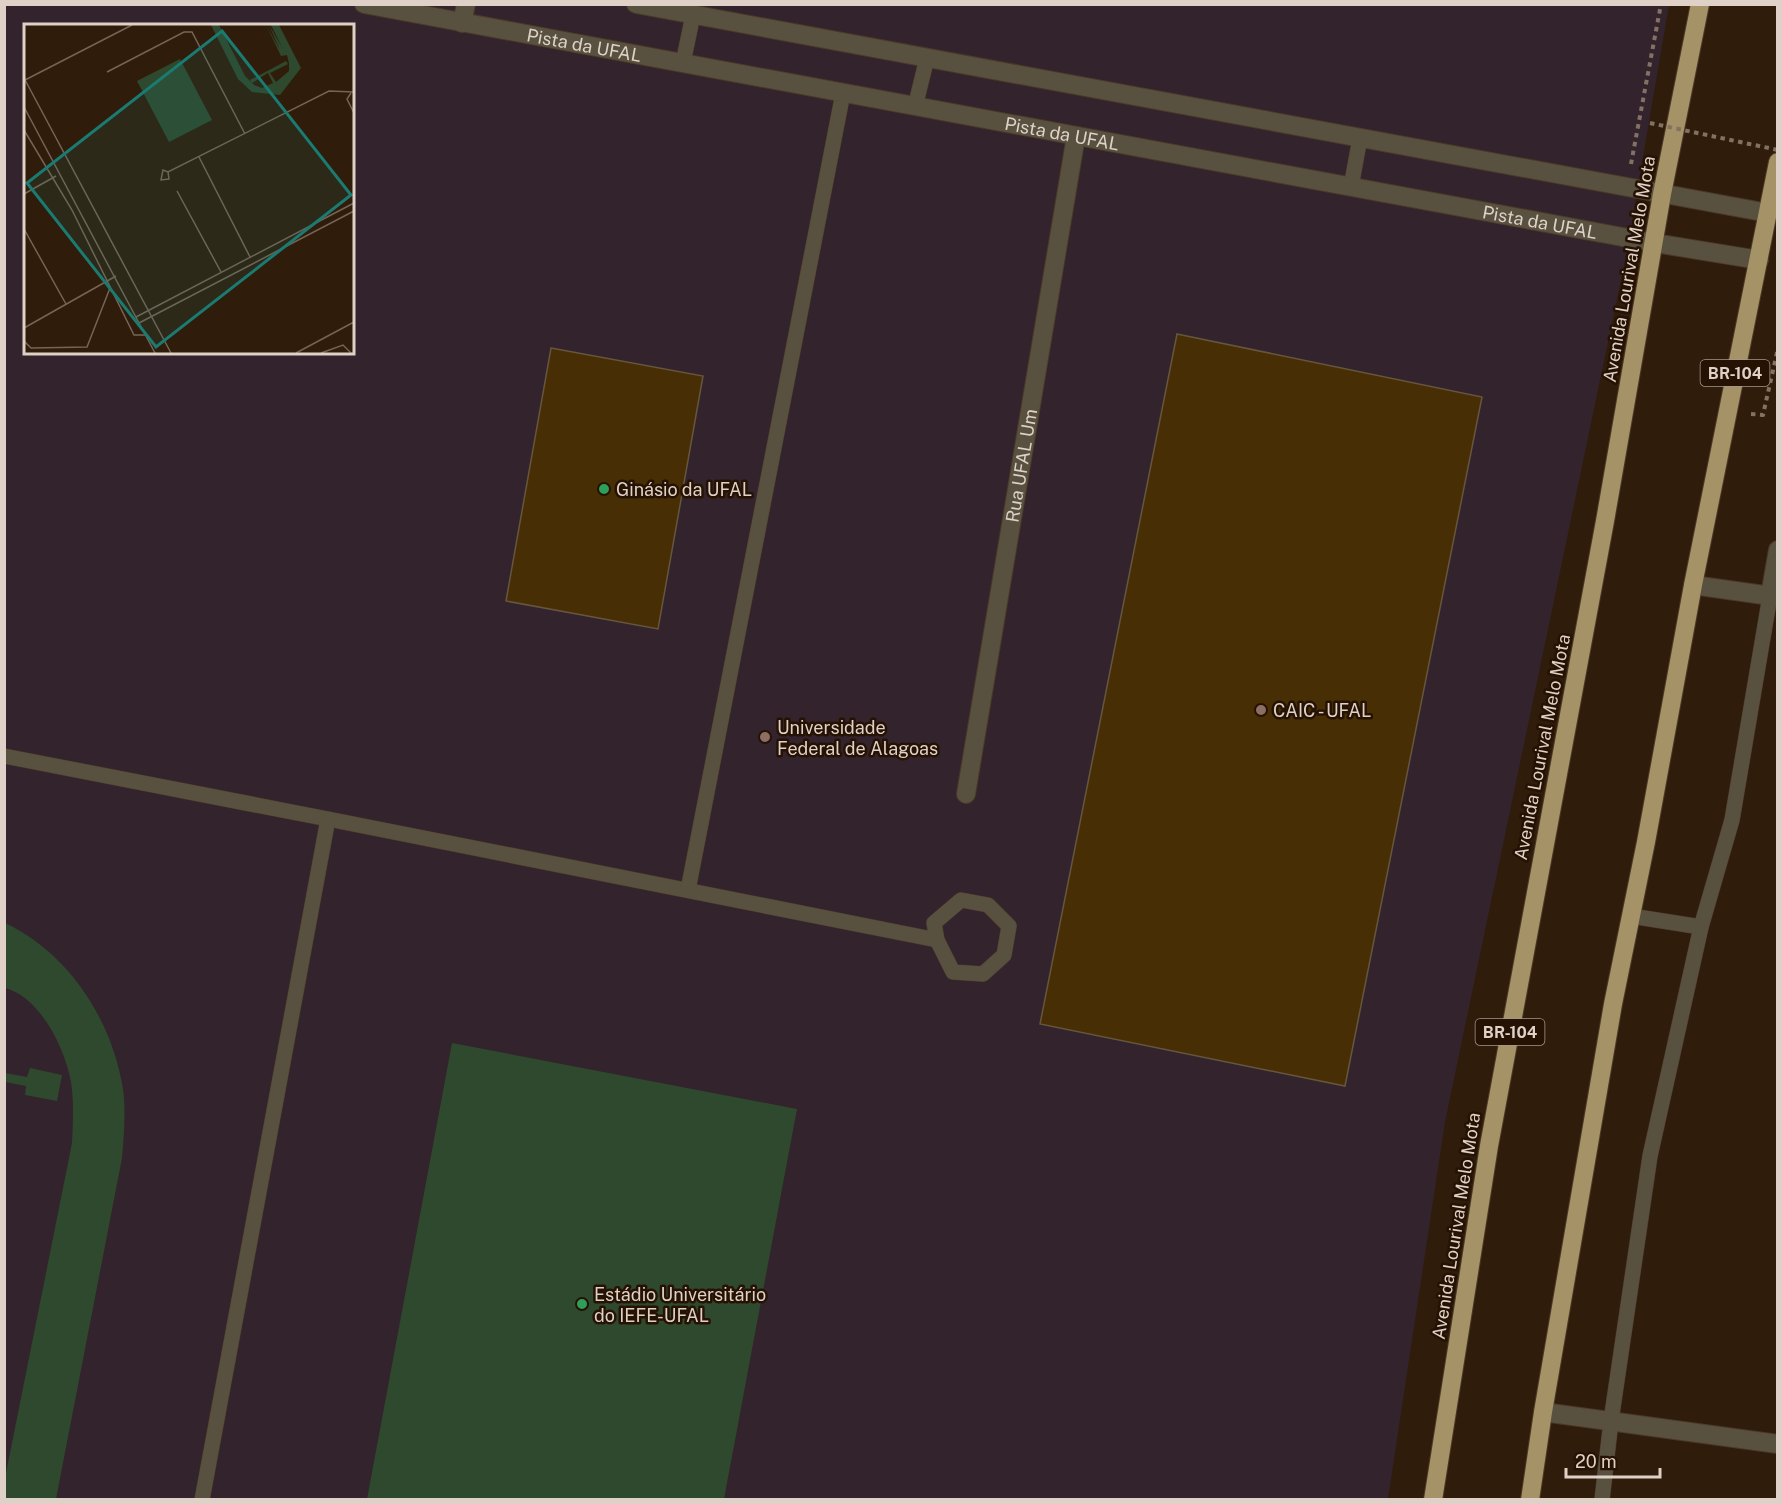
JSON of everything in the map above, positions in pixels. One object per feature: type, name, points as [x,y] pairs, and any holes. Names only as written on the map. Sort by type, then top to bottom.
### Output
[{"type":"highway","name":"Avenida Lourival Melo Mota","points":[[1433,1500],[1489,1146],[1605,521],[1662,194],[1700,4]]},
{"type":"highway","name":"BR-104","points":[[1530,1500],[1613,1004],[1646,842],[1726,413],[1778,162]]},
{"type":"street","name":"Pista da UFAL","points":[[364,4],[1655,243],[1759,260]]},
{"type":"street","points":[[462,23],[466,4]]},
{"type":"street","points":[[636,4],[1768,213]]},
{"type":"street","name":"Rua UFAL Um","points":[[966,794],[1076,136]]},
{"type":"street","points":[[1693,585],[1774,596],[1778,550]]},
{"type":"street","points":[[1543,1412],[1778,1444]]},
{"type":"lane","points":[[683,63],[693,15]]},
{"type":"lane","points":[[915,107],[927,58]]},
{"type":"lane","points":[[688,890],[843,93]]},
{"type":"lane","points":[[1352,187],[1359,138]]},
{"type":"lane","points":[[1602,1500],[1611,1421],[1650,1156],[1701,927],[1732,820],[1774,596]]},
{"type":"lane","points":[[4,756],[937,940]]},
{"type":"lane","points":[[202,1500],[328,819]]},
{"type":"lane","points":[[961,900],[988,905],[1008,926],[1004,955],[983,974],[954,972],[937,940],[934,924],[961,900]]},
{"type":"lane","points":[[1631,916],[1701,927]]},
{"type":"path","points":[[1627,188],[1661,4]]},
{"type":"path","points":[[1650,123],[1778,150]]},
{"type":"path","points":[[1763,415],[1778,348]]},
{"type":"shaded area","name":"Universidade Federal de Alagoas","points":[[5,5],[1669,5],[1626,256],[1445,1122],[1388,1499],[5,1500]]},
{"type":"green space","points":[[5,923],[28,936],[49,952],[84,991],[109,1038],[124,1098],[122,1158],[56,1499],[5,1499],[4,1483],[72,1143],[72,1090],[63,1054],[49,1026],[29,1002],[18,993],[5,988]]},
{"type":"green space","name":"Estádio Universitário do IEFE-UFAL","points":[[452,1043],[797,1109],[724,1499],[367,1499]]},
{"type":"green space","points":[[30,1068],[62,1075],[57,1101],[25,1095],[26,1086],[5,1082],[5,1073],[27,1077]]},
{"type":"building","name":"CAIC - UFAL","points":[[1177,334],[1482,397],[1345,1086],[1040,1024]]},
{"type":"building","name":"Ginásio da UFAL","points":[[551,348],[703,376],[658,629],[506,601]]},
{"type":"place","name":"Ginásio da UFAL","points":[[604,489]]},
{"type":"place","name":"CAIC - UFAL","points":[[1261,710]]},
{"type":"place","name":"Universidade Federal de Alagoas","points":[[765,737]]},
{"type":"place","name":"Estádio Universitário do IEFE-UFAL","points":[[582,1304]]}]
